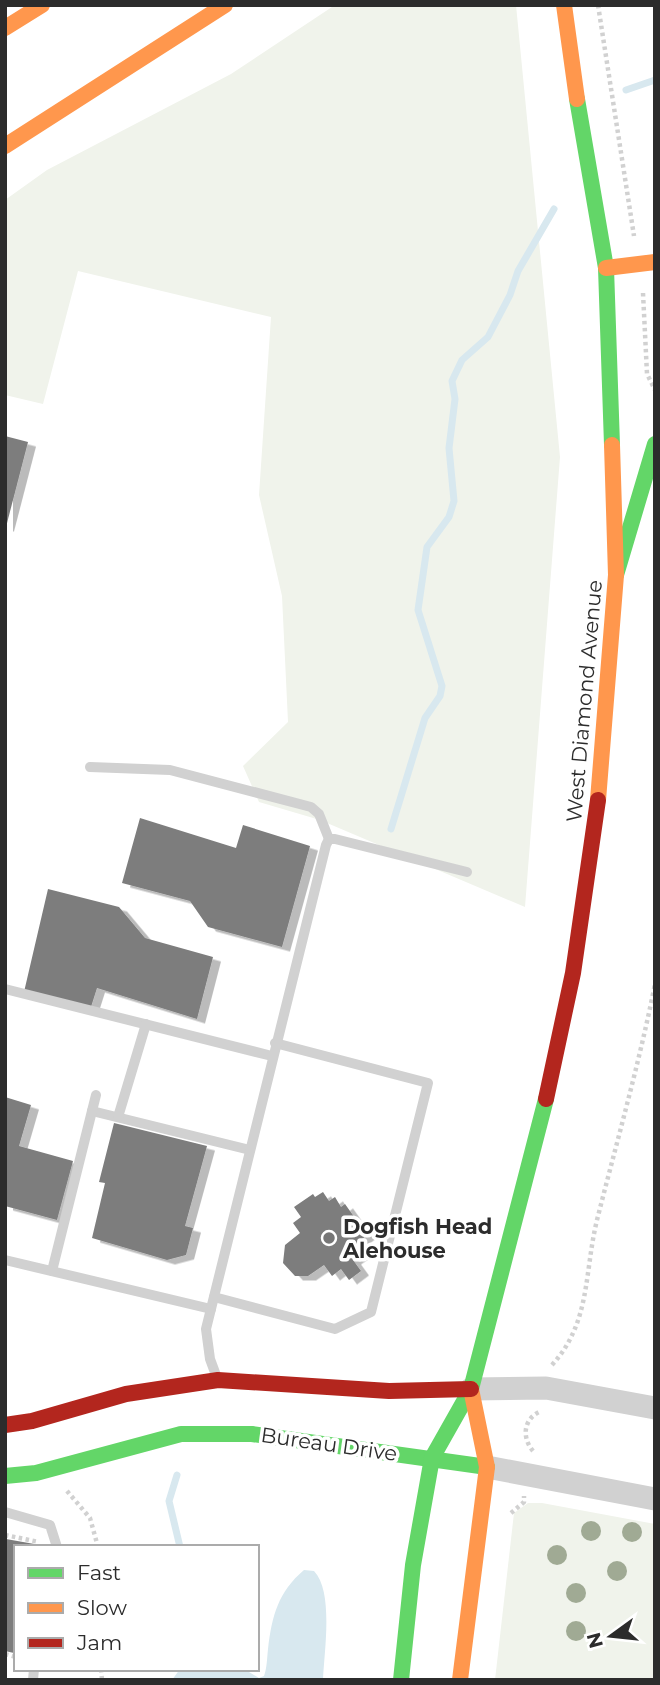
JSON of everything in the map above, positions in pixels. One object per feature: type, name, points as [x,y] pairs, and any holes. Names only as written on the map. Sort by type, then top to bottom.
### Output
[{"type":"main road","points":[[5,28],[42,5]]},
{"type":"main road","points":[[5,146],[225,5]]},
{"type":"main road","name":"West Diamond Avenue","points":[[401,1680],[413,1565],[432,1458],[471,1389],[552,1076],[573,973],[596,819],[616,575],[607,268],[585,152],[564,5]]},
{"type":"main road","points":[[607,268],[646,263]]},
{"type":"main road","points":[[616,575],[655,444]]},
{"type":"main road","points":[[5,1425],[32,1421],[126,1394],[218,1380],[390,1391],[471,1389]]},
{"type":"main road","name":"West Diamond Avenue","points":[[460,1680],[487,1467],[471,1389]]},
{"type":"main road","name":"Bureau Drive","points":[[5,1476],[36,1472],[181,1434],[252,1434],[487,1467]]},
{"type":"street","points":[[471,1389],[545,1388],[655,1408]]},
{"type":"street","name":"Bureau Drive","points":[[487,1467],[655,1499]]},
{"type":"lane","points":[[90,767],[170,770],[311,807],[319,814],[329,839],[275,1043],[205,1329],[210,1359],[218,1380]]},
{"type":"lane","points":[[329,839],[467,872]]},
{"type":"lane","points":[[5,989],[272,1056]]},
{"type":"lane","points":[[118,1117],[146,1024]]},
{"type":"lane","points":[[214,1297],[335,1329],[371,1312],[428,1083],[275,1043]]},
{"type":"lane","points":[[52,1270],[96,1095]]},
{"type":"lane","points":[[92,1111],[250,1150]]},
{"type":"lane","points":[[5,1260],[211,1309]]},
{"type":"lane","points":[[5,1512],[50,1525],[57,1545]]},
{"type":"path","points":[[598,5],[646,263],[644,303],[647,374],[655,390]]},
{"type":"path","points":[[549,1369],[574,1337],[583,1311],[590,1252],[642,1049],[655,985]]},
{"type":"path","points":[[532,1461],[534,1451],[527,1441],[526,1429],[531,1418],[540,1411],[542,1402]]},
{"type":"path","points":[[62,1485],[90,1518],[97,1545]]},
{"type":"path","points":[[5,1535],[52,1545]]},
{"type":"shaded area","points":[[335,5],[516,5],[560,457],[525,907],[320,820],[259,802],[243,766],[288,722],[282,596],[259,495],[271,317],[78,271],[43,404],[5,395],[5,200],[47,170],[231,74]]},
{"type":"shaded area","points":[[528,1503],[542,1503],[655,1524],[655,1680],[495,1680],[514,1513]]},
{"type":"shaded area","points":[[304,1570],[314,1571],[324,1593],[326,1623],[323,1680],[172,1680],[179,1671],[247,1671],[259,1678],[264,1676],[278,1605],[295,1578]]},
{"type":"building","points":[[5,436],[28,442],[6,527],[5,527]]},
{"type":"building","points":[[140,818],[236,848],[243,825],[310,846],[282,947],[208,927],[190,901],[122,883]]},
{"type":"building","points":[[48,889],[119,907],[145,938],[213,957],[197,1019],[97,988],[90,1010],[24,992]]},
{"type":"building","points":[[5,1097],[31,1105],[19,1146],[73,1161],[57,1220],[5,1206]]},
{"type":"building","points":[[114,1123],[207,1146],[185,1226],[193,1228],[186,1255],[167,1260],[92,1238],[105,1183],[99,1182]]},
{"type":"building","name":"Dogfish Head Alehouse","points":[[323,1192],[329,1201],[335,1197],[341,1207],[345,1204],[367,1235],[357,1243],[363,1253],[353,1260],[361,1271],[349,1280],[341,1269],[332,1276],[324,1265],[308,1276],[295,1276],[283,1263],[285,1245],[300,1233],[293,1223],[301,1217],[294,1207],[313,1194],[315,1197]]},
{"type":"building","points":[[6,1539],[40,1545],[14,1545],[14,1653],[5,1651]]},
{"type":"waterway","points":[[626,90],[655,80]]},
{"type":"waterway","points":[[391,829],[425,718],[440,696],[442,686],[418,610],[427,547],[449,517],[454,501],[449,448],[455,399],[452,381],[462,360],[488,337],[510,295],[518,271],[554,209]]},
{"type":"waterway","points":[[177,1475],[169,1501],[180,1545]]},
{"type":"traffic: fast","points":[[577,99],[606,268],[612,445]]},
{"type":"traffic: fast","points":[[616,575],[655,444]]},
{"type":"traffic: fast","points":[[401,1680],[413,1565],[432,1458],[471,1389],[546,1099]]},
{"type":"traffic: fast","points":[[5,1476],[36,1473],[181,1434],[252,1434],[487,1467]]},
{"type":"traffic: slow","points":[[5,28],[42,5]]},
{"type":"traffic: slow","points":[[5,146],[225,5]]},
{"type":"traffic: slow","points":[[564,5],[577,99]]},
{"type":"traffic: slow","points":[[606,268],[655,262]]},
{"type":"traffic: slow","points":[[598,800],[616,575],[612,445]]},
{"type":"traffic: slow","points":[[460,1680],[487,1467],[471,1389]]},
{"type":"traffic: jam","points":[[546,1099],[573,973],[598,800]]},
{"type":"traffic: jam","points":[[5,1425],[32,1421],[126,1394],[218,1380],[389,1391],[471,1389]]},
{"type":"place","name":"Dogfish Head Alehouse","points":[[329,1238]]}]
